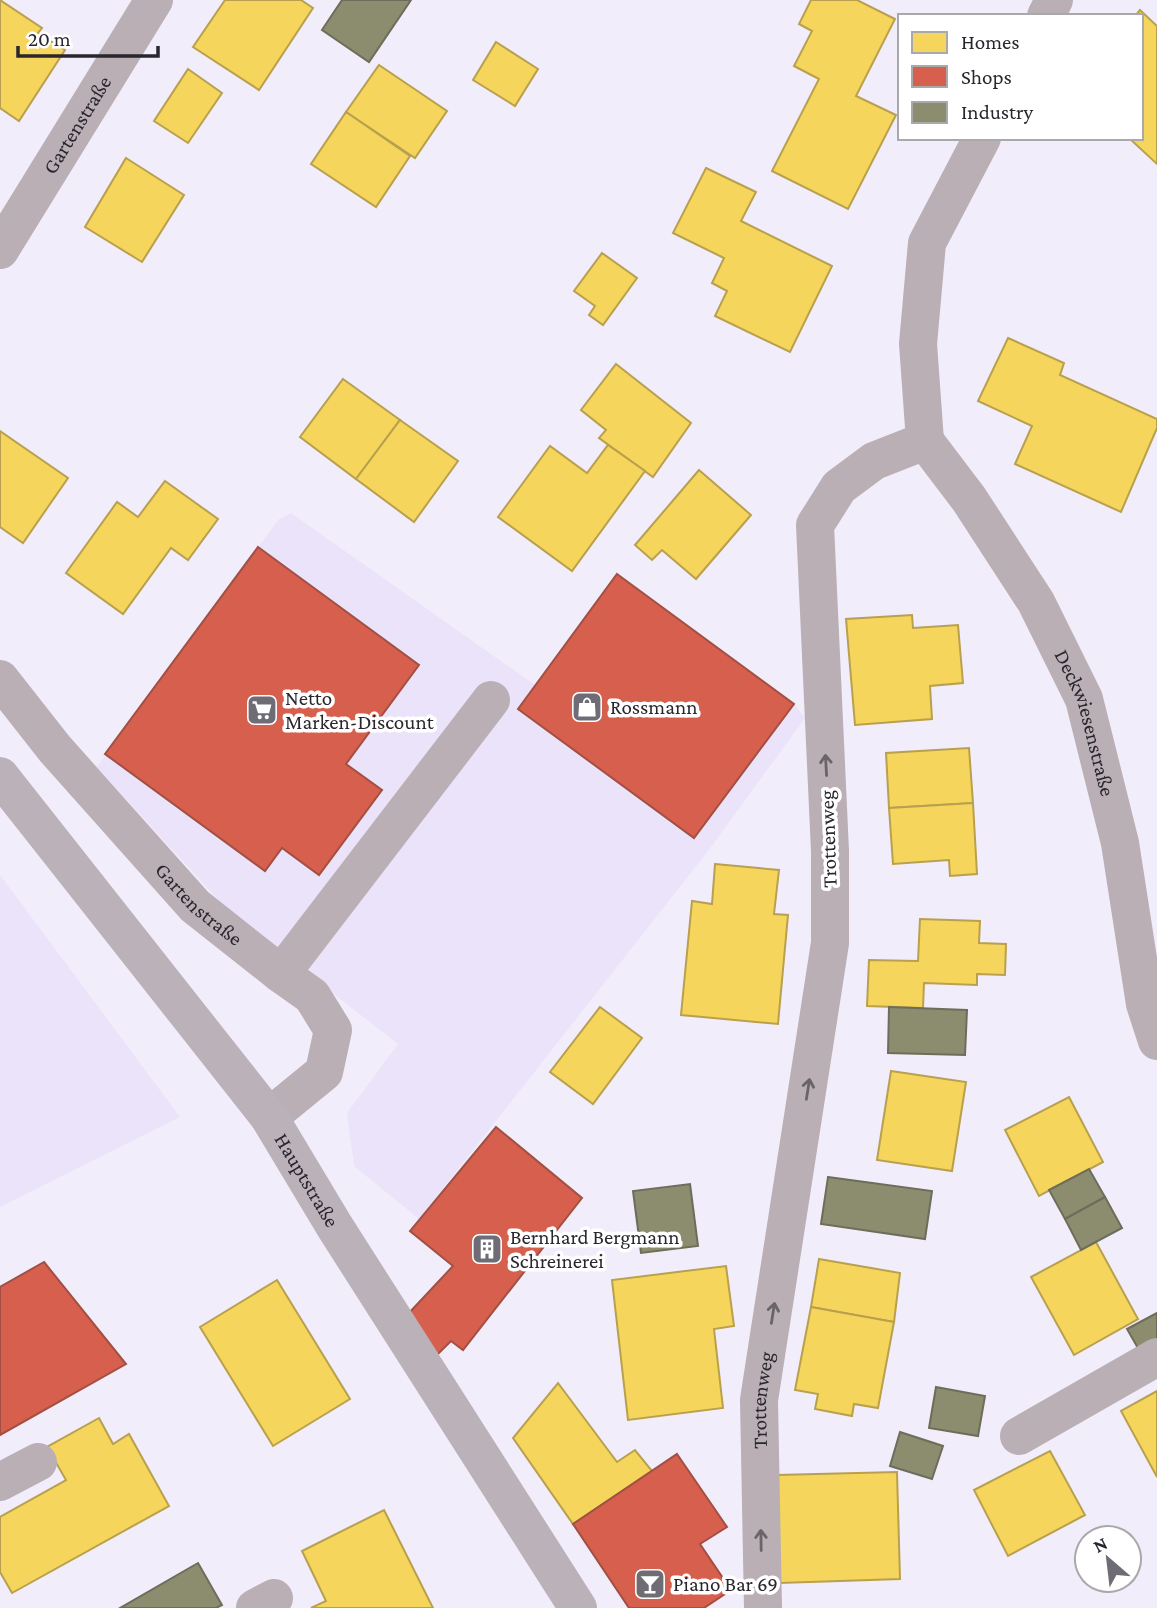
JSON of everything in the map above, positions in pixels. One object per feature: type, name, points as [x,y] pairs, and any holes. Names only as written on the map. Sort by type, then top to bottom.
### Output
[{"type":"main road","name":"Hauptstraße","points":[[0,776],[269,1117],[335,1227],[578,1608]]},
{"type":"street","name":"Gartenstraße","points":[[0,250],[153,0]]},
{"type":"street","points":[[925,441],[918,344],[927,243],[981,140]]},
{"type":"street","name":"Deckwiesenstraße","points":[[925,441],[968,499],[1036,602],[1084,699],[1120,843],[1145,1004],[1157,1041]]},
{"type":"street","name":"Trottenweg","points":[[762,1608],[759,1401],[830,943],[830,851],[815,525],[839,486],[874,461],[925,441]]},
{"type":"street","name":"Gartenstraße","points":[[0,679],[55,749],[195,906],[312,996],[333,1030],[324,1072],[269,1117]]},
{"type":"street","points":[[281,974],[491,700]]},
{"type":"street","points":[[1019,1436],[1157,1357]]},
{"type":"street","points":[[0,1482],[38,1462]]},
{"type":"shaded area","points":[[291,513],[535,685],[794,704],[805,718],[708,851],[419,1219],[354,1166],[347,1113],[398,1044],[231,914],[97,767],[279,519]]},
{"type":"shaded area","points":[[0,875],[180,1117],[0,1207]]},
{"type":"building: Homes","points":[[0,0],[42,28],[38,33],[65,50],[19,121],[0,108]]},
{"type":"building: Homes","points":[[225,0],[301,0],[313,8],[259,90],[193,47]]},
{"type":"building: Homes","points":[[811,0],[857,0],[895,19],[856,96],[896,115],[848,209],[772,171],[819,79],[794,66],[812,31],[799,24]]},
{"type":"building: Homes","points":[[1140,10],[1157,26],[1157,164],[1131,140],[1143,140],[1143,14],[1137,14]]},
{"type":"building: Homes","points":[[496,42],[538,69],[515,106],[473,80]]},
{"type":"building: Homes","points":[[379,65],[447,111],[415,158],[346,112]]},
{"type":"building: Homes","points":[[188,69],[222,93],[188,143],[154,121]]},
{"type":"building: Homes","points":[[346,112],[410,156],[376,207],[311,164]]},
{"type":"building: Homes","points":[[126,158],[184,195],[142,262],[85,227]]},
{"type":"building: Homes","points":[[706,168],[756,192],[741,221],[832,266],[790,352],[715,316],[727,291],[712,283],[724,258],[673,233]]},
{"type":"building: Homes","points":[[602,253],[637,278],[603,325],[589,315],[595,306],[574,291]]},
{"type":"building: Homes","points":[[1008,338],[1064,363],[1060,375],[1157,419],[1157,428],[1121,512],[1015,464],[1032,426],[978,401]]},
{"type":"building: Homes","points":[[616,364],[691,423],[653,477],[599,438],[606,430],[581,410]]},
{"type":"building: Homes","points":[[343,379],[400,420],[356,479],[300,437]]},
{"type":"building: Homes","points":[[400,420],[458,461],[414,522],[356,479]]},
{"type":"building: Homes","points":[[0,431],[68,478],[23,543],[0,527]]},
{"type":"building: Homes","points":[[608,445],[645,471],[572,571],[498,517],[550,446],[587,473]]},
{"type":"building: Homes","points":[[699,470],[751,515],[696,579],[662,550],[652,560],[635,545]]},
{"type":"building: Homes","points":[[165,481],[218,519],[188,560],[171,548],[123,614],[66,573],[117,502],[138,517]]},
{"type":"building: Homes","points":[[912,615],[913,628],[958,625],[963,683],[930,686],[932,719],[855,725],[846,619]]},
{"type":"building: Homes","points":[[969,748],[973,803],[889,808],[886,753]]},
{"type":"building: Homes","points":[[973,803],[977,874],[950,876],[949,860],[893,864],[889,808]]},
{"type":"building: Homes","points":[[715,864],[779,870],[774,914],[788,915],[778,1024],[681,1015],[692,901],[712,904]]},
{"type":"building: Homes","points":[[920,919],[980,921],[979,943],[1006,944],[1005,975],[977,974],[977,985],[924,983],[923,1008],[867,1006],[869,960],[918,961]]},
{"type":"building: Homes","points":[[600,1007],[642,1038],[593,1104],[550,1072]]},
{"type":"building: Homes","points":[[891,1071],[966,1082],[952,1171],[877,1160]]},
{"type":"building: Homes","points":[[1069,1097],[1103,1162],[1039,1196],[1005,1130]]},
{"type":"building: Homes","points":[[1096,1242],[1138,1319],[1074,1355],[1031,1277]]},
{"type":"building: Homes","points":[[819,1259],[900,1273],[894,1322],[811,1307]]},
{"type":"building: Homes","points":[[726,1266],[734,1326],[714,1329],[723,1408],[628,1420],[612,1280]]},
{"type":"building: Homes","points":[[277,1280],[350,1399],[273,1446],[200,1327]]},
{"type":"building: Homes","points":[[811,1307],[894,1322],[878,1408],[854,1404],[852,1416],[815,1409],[818,1394],[795,1390]]},
{"type":"building: Homes","points":[[558,1383],[617,1462],[635,1450],[652,1471],[573,1524],[513,1438]]},
{"type":"building: Homes","points":[[1157,1391],[1157,1477],[1121,1411]]},
{"type":"building: Homes","points":[[99,1418],[113,1444],[129,1434],[169,1506],[12,1593],[0,1572],[0,1517],[66,1480],[47,1447]]},
{"type":"building: Homes","points":[[1050,1451],[1085,1515],[1008,1556],[974,1490]]},
{"type":"building: Homes","points":[[897,1472],[900,1579],[780,1583],[777,1475]]},
{"type":"building: Homes","points":[[384,1510],[433,1608],[311,1608],[326,1601],[302,1551]]},
{"type":"building: Shops","name":"Netto Marken-Discount","points":[[258,547],[419,665],[346,764],[382,790],[319,875],[282,848],[265,871],[105,754]]},
{"type":"building: Shops","points":[[617,574],[794,704],[694,838],[518,709]]},
{"type":"building: Shops","name":"Bernhard Bergmann Schreinerei","points":[[496,1127],[582,1198],[463,1350],[451,1341],[435,1357],[409,1313],[453,1266],[410,1231]]},
{"type":"building: Shops","points":[[44,1262],[126,1364],[0,1435],[0,1287]]},
{"type":"building: Shops","points":[[677,1454],[727,1527],[700,1544],[731,1590],[704,1608],[629,1608],[573,1524]]},
{"type":"building: Industry","points":[[342,0],[411,0],[369,62],[322,30]]},
{"type":"building: Industry","points":[[889,1007],[967,1010],[965,1055],[888,1053]]},
{"type":"building: Industry","points":[[1089,1169],[1105,1197],[1065,1219],[1049,1190]]},
{"type":"building: Industry","points":[[828,1177],[932,1191],[925,1239],[821,1224]]},
{"type":"building: Industry","points":[[690,1184],[698,1246],[641,1253],[633,1191]]},
{"type":"building: Industry","points":[[1105,1197],[1122,1228],[1081,1250],[1065,1219]]},
{"type":"building: Industry","points":[[1157,1313],[1157,1341],[1139,1350],[1127,1329]]},
{"type":"building: Industry","points":[[936,1387],[985,1396],[978,1436],[929,1428]]},
{"type":"building: Industry","points":[[900,1432],[943,1446],[932,1479],[890,1466]]},
{"type":"building: Industry","points":[[198,1563],[222,1605],[216,1608],[120,1608]]},
{"type":"place","name":"Rossmann","points":[[587,707]]},
{"type":"place","name":"Netto Marken-Discount","points":[[262,710]]},
{"type":"place","name":"Bernhard Bergmann Schreinerei","points":[[487,1249]]},
{"type":"place","name":"Piano Bar 69","points":[[650,1584]]}]
